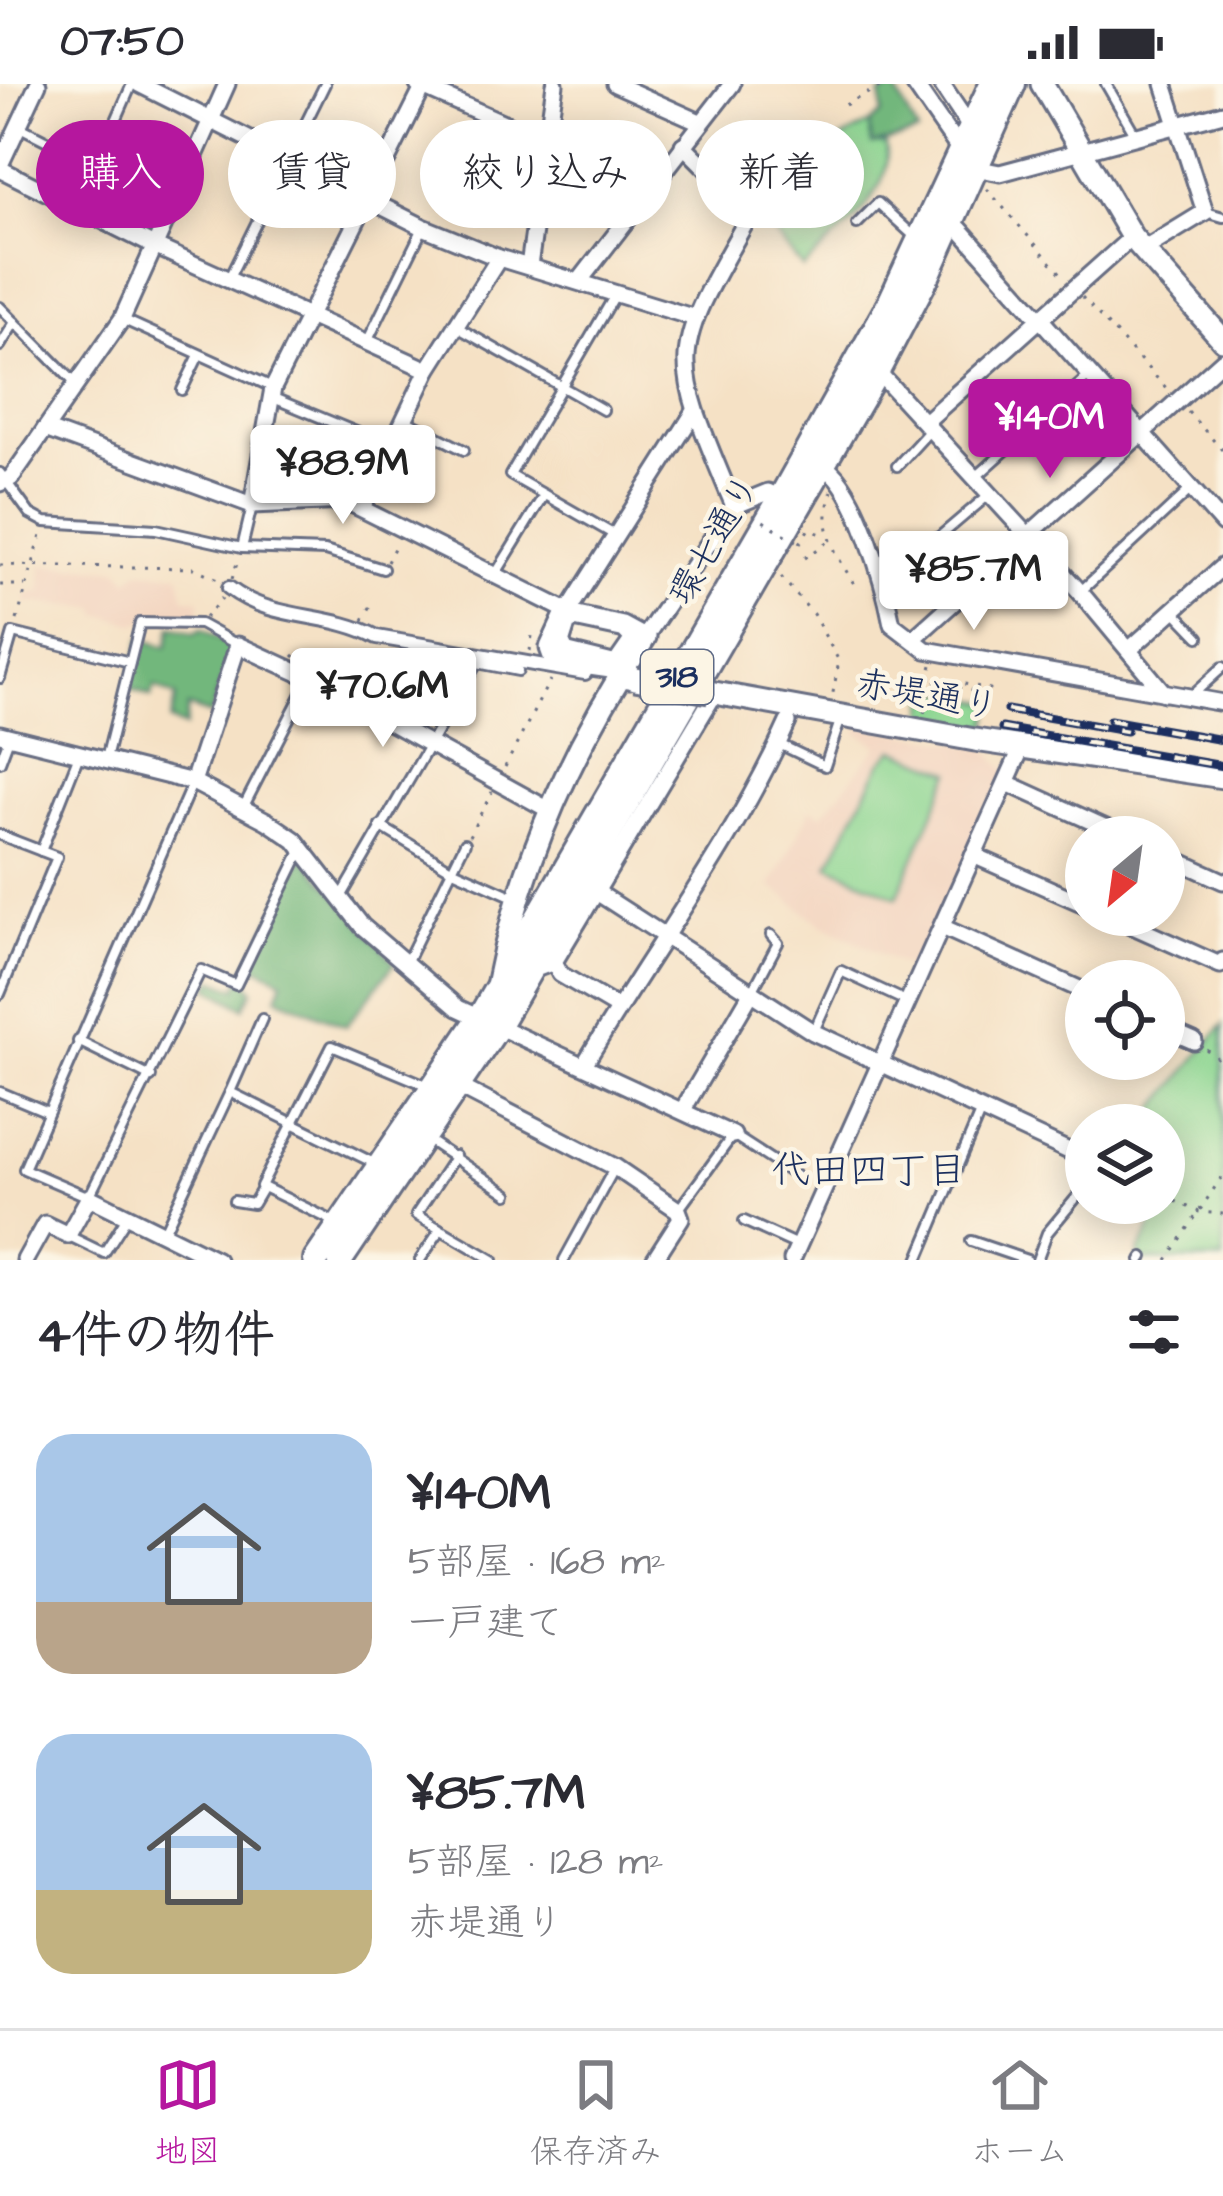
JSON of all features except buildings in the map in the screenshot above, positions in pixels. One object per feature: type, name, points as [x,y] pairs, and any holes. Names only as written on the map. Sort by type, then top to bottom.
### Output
[{"type":"main road","name":"環七通り","points":[[316,1260],[380,1166],[446,1087],[529,972],[826,474],[949,224],[992,84]]},
{"type":"main road","name":"環七通り","points":[[487,1025],[496,988],[781,498],[919,241],[972,159],[1012,84]]},
{"type":"main road","name":"環七通り","points":[[340,1260],[424,1137],[446,1087]]},
{"type":"street","points":[[36,186],[0,167],[38,84]]},
{"type":"street","points":[[135,84],[228,129]]},
{"type":"street","points":[[2,479],[45,429],[122,319],[227,84]]},
{"type":"street","points":[[553,120],[555,84]]},
{"type":"street","points":[[615,84],[696,120]]},
{"type":"street","points":[[702,120],[732,84]]},
{"type":"street","points":[[914,84],[972,159],[995,174],[1223,113]]},
{"type":"street","points":[[941,84],[972,159]]},
{"type":"street","points":[[1042,84],[1137,244],[1223,340]]},
{"type":"street","points":[[929,424],[1074,289],[1137,244],[1205,212],[1164,84]]},
{"type":"street","points":[[396,139],[421,85],[499,120]]},
{"type":"street","points":[[672,159],[696,127]]},
{"type":"street","points":[[683,145],[751,213],[692,317],[685,379],[734,506]]},
{"type":"street","points":[[949,224],[960,229],[1223,524]]},
{"type":"street","points":[[118,228],[428,370]]},
{"type":"street","points":[[252,505],[271,392],[354,228]]},
{"type":"street","points":[[425,228],[499,258],[692,317]]},
{"type":"street","points":[[529,266],[537,228]]},
{"type":"street","points":[[581,280],[619,228]]},
{"type":"street","points":[[362,508],[428,370],[499,258]]},
{"type":"street","points":[[913,640],[1223,360]]},
{"type":"street","points":[[877,371],[1080,592],[1165,693]]},
{"type":"street","points":[[539,668],[562,611],[694,411]]},
{"type":"street","points":[[45,429],[252,505],[346,501],[562,611],[637,635]]},
{"type":"street","points":[[826,474],[837,476],[882,575],[892,625],[913,640],[934,651],[1223,703]]},
{"type":"street","points":[[496,988],[518,899],[551,811],[618,665],[734,506],[768,492],[781,498]]},
{"type":"street","points":[[1130,649],[1223,566]]},
{"type":"street","points":[[229,588],[255,608],[359,627],[377,637],[554,671],[618,665]]},
{"type":"street","name":"赤堤通り","points":[[562,611],[551,648],[555,659],[618,665],[712,692],[837,707],[1022,747],[1223,777]]},
{"type":"street","points":[[618,665],[564,648],[569,623],[637,635]]},
{"type":"street","points":[[193,782],[238,645],[310,678],[551,811]]},
{"type":"street","points":[[529,972],[554,962],[712,692]]},
{"type":"street","points":[[584,1065],[663,936],[710,871],[788,722]]},
{"type":"street","points":[[5,735],[193,782],[243,808],[302,849],[340,899],[405,965],[487,1025],[684,1108],[733,1136]]},
{"type":"street","points":[[795,1253],[1022,747]]},
{"type":"street","points":[[1007,783],[1080,816]]},
{"type":"street","points":[[973,855],[1065,896]]},
{"type":"street","points":[[1185,864],[1223,881]]},
{"type":"street","points":[[596,891],[813,1032],[1065,1150]]},
{"type":"street","points":[[942,927],[1065,983]]},
{"type":"street","points":[[1155,936],[1220,965],[1223,961]]},
{"type":"street","points":[[554,962],[560,974],[618,1008]]},
{"type":"street","points":[[684,1108],[750,995]]},
{"type":"street","points":[[1185,1037],[1194,1041]]},
{"type":"street","points":[[446,1087],[615,1167],[678,1210],[681,1218],[654,1260]]},
{"type":"street","points":[[25,1260],[45,1224],[68,1235],[89,1197],[217,1260]]},
{"type":"lane","points":[[118,120],[135,84]]},
{"type":"lane","points":[[307,120],[325,84]]},
{"type":"lane","points":[[1106,84],[1136,135]]},
{"type":"lane","points":[[18,126],[36,135]]},
{"type":"lane","points":[[864,216],[878,203],[919,241]]},
{"type":"lane","points":[[1205,212],[1223,217]]},
{"type":"lane","points":[[229,279],[254,228]]},
{"type":"lane","points":[[367,341],[423,228]]},
{"type":"lane","points":[[615,535],[510,475],[618,291]]},
{"type":"lane","points":[[0,307],[76,384]]},
{"type":"lane","points":[[122,319],[391,447]]},
{"type":"lane","points":[[0,346],[16,322]]},
{"type":"lane","points":[[457,327],[603,410]]},
{"type":"lane","points":[[182,389],[200,355]]},
{"type":"lane","points":[[976,478],[1091,374]]},
{"type":"lane","points":[[404,419],[464,450]]},
{"type":"lane","points":[[897,466],[929,424]]},
{"type":"lane","points":[[2,479],[30,514],[45,522],[157,529],[242,548],[326,551],[383,569]]},
{"type":"lane","points":[[1080,592],[1191,489]]},
{"type":"lane","points":[[882,575],[919,554],[991,493]]},
{"type":"lane","points":[[494,576],[544,495]]},
{"type":"lane","points":[[242,548],[252,505]]},
{"type":"lane","points":[[1174,611],[1199,637]]},
{"type":"lane","points":[[106,759],[140,622],[200,624],[238,645]]},
{"type":"lane","points":[[0,678],[13,634],[130,662]]},
{"type":"lane","points":[[431,654],[518,671]]},
{"type":"lane","points":[[340,899],[477,662]]},
{"type":"lane","points":[[1190,697],[1223,667]]},
{"type":"lane","points":[[243,808],[310,678]]},
{"type":"lane","points":[[778,744],[825,766],[837,707]]},
{"type":"lane","points":[[0,763],[5,735]]},
{"type":"lane","points":[[41,851],[80,754]]},
{"type":"lane","points":[[193,782],[24,1168],[89,1197],[200,970],[236,986],[302,849]]},
{"type":"lane","points":[[380,826],[451,869],[518,899]]},
{"type":"lane","points":[[0,835],[57,857],[0,994]]},
{"type":"lane","points":[[405,965],[465,843]]},
{"type":"lane","points":[[750,995],[778,944],[771,935]]},
{"type":"lane","points":[[0,956],[12,960]]},
{"type":"lane","points":[[813,1032],[841,970],[908,1002]]},
{"type":"lane","points":[[164,1233],[262,1019]]},
{"type":"lane","points":[[78,1041],[151,1077]]},
{"type":"lane","points":[[233,1201],[253,1204],[332,1046],[446,1087]]},
{"type":"lane","points":[[0,1092],[48,1112]]},
{"type":"lane","points":[[230,1092],[380,1166]]},
{"type":"lane","points":[[918,1260],[980,1112]]},
{"type":"lane","points":[[678,1210],[733,1136],[796,1175]]},
{"type":"lane","points":[[424,1137],[508,1194]]},
{"type":"lane","points":[[455,1156],[416,1215],[493,1260]]},
{"type":"lane","points":[[564,1260],[615,1167]]},
{"type":"lane","points":[[263,1187],[340,1225]]},
{"type":"lane","points":[[1037,1260],[1047,1233],[1065,1211]]},
{"type":"lane","points":[[68,1235],[104,1253],[128,1216]]},
{"type":"lane","points":[[745,1221],[795,1253]]},
{"type":"lane","points":[[420,1260],[440,1230]]},
{"type":"lane","points":[[971,1241],[1027,1260]]},
{"type":"path","points":[[844,105],[885,84]]},
{"type":"path","points":[[972,159],[987,188],[1223,451]]},
{"type":"path","points":[[826,474],[828,539],[857,589]]},
{"type":"path","points":[[753,515],[800,543],[808,530],[828,539]]},
{"type":"path","points":[[13,634],[45,522]]},
{"type":"path","points":[[383,569],[403,530]]},
{"type":"path","points":[[805,558],[828,539]]},
{"type":"path","points":[[0,565],[194,568],[229,588]]},
{"type":"path","points":[[775,572],[801,598],[839,661],[837,707]]},
{"type":"path","points":[[853,582],[860,580]]},
{"type":"path","points":[[0,585],[27,585]]},
{"type":"path","points":[[359,627],[373,602]]},
{"type":"path","points":[[529,653],[533,628]]},
{"type":"path","points":[[929,677],[990,689],[989,694],[935,683],[930,712],[924,709],[929,677],[934,651]]},
{"type":"path","points":[[542,695],[554,671]]},
{"type":"path","points":[[1194,1041],[1223,1063]]},
{"type":"path","points":[[1167,1260],[1223,1175]]},
{"type":"path","points":[[1185,1206],[1223,1214]]},
{"type":"shaded area","points":[[42,565],[119,569],[129,580],[139,571],[180,574],[184,598],[200,600],[199,614],[155,615],[136,624],[98,614],[98,608],[25,602],[29,593],[41,592]]},
{"type":"shaded area","points":[[861,726],[985,748],[1007,773],[917,972],[821,924],[771,886],[811,809],[822,815],[878,746],[857,732]]},
{"type":"green space","points":[[895,88],[918,133],[872,145],[869,124],[882,114],[881,95]]},
{"type":"green space","points":[[869,124],[872,144],[886,144],[886,163],[864,208],[864,127]]},
{"type":"green space","points":[[770,228],[846,228],[803,268]]},
{"type":"green space","points":[[172,626],[195,633],[202,629],[233,646],[211,715],[188,707],[185,727],[170,721],[176,697],[155,687],[151,697],[128,688],[141,639],[167,647]]},
{"type":"green space","points":[[928,691],[992,703],[987,732],[924,722]]},
{"type":"green space","points":[[894,749],[951,772],[897,897],[829,865],[881,763]]},
{"type":"green space","points":[[303,856],[395,963],[346,1026],[277,997],[283,980],[256,967],[246,980],[253,990],[244,1008],[208,987],[214,979],[236,989]]},
{"type":"green space","points":[[1223,1025],[1223,1260],[1142,1260],[1138,1254],[1153,1224],[1185,1224],[1185,1104],[1159,1104],[1178,1080],[1185,1080],[1185,1072]]},
{"type":"railway","points":[[1007,710],[1126,731]]},
{"type":"railway","points":[[1110,720],[1223,740]]},
{"type":"railway","points":[[1002,728],[1223,766]]},
{"type":"district","name":"代田四丁目","points":[[869,1172]]}]
